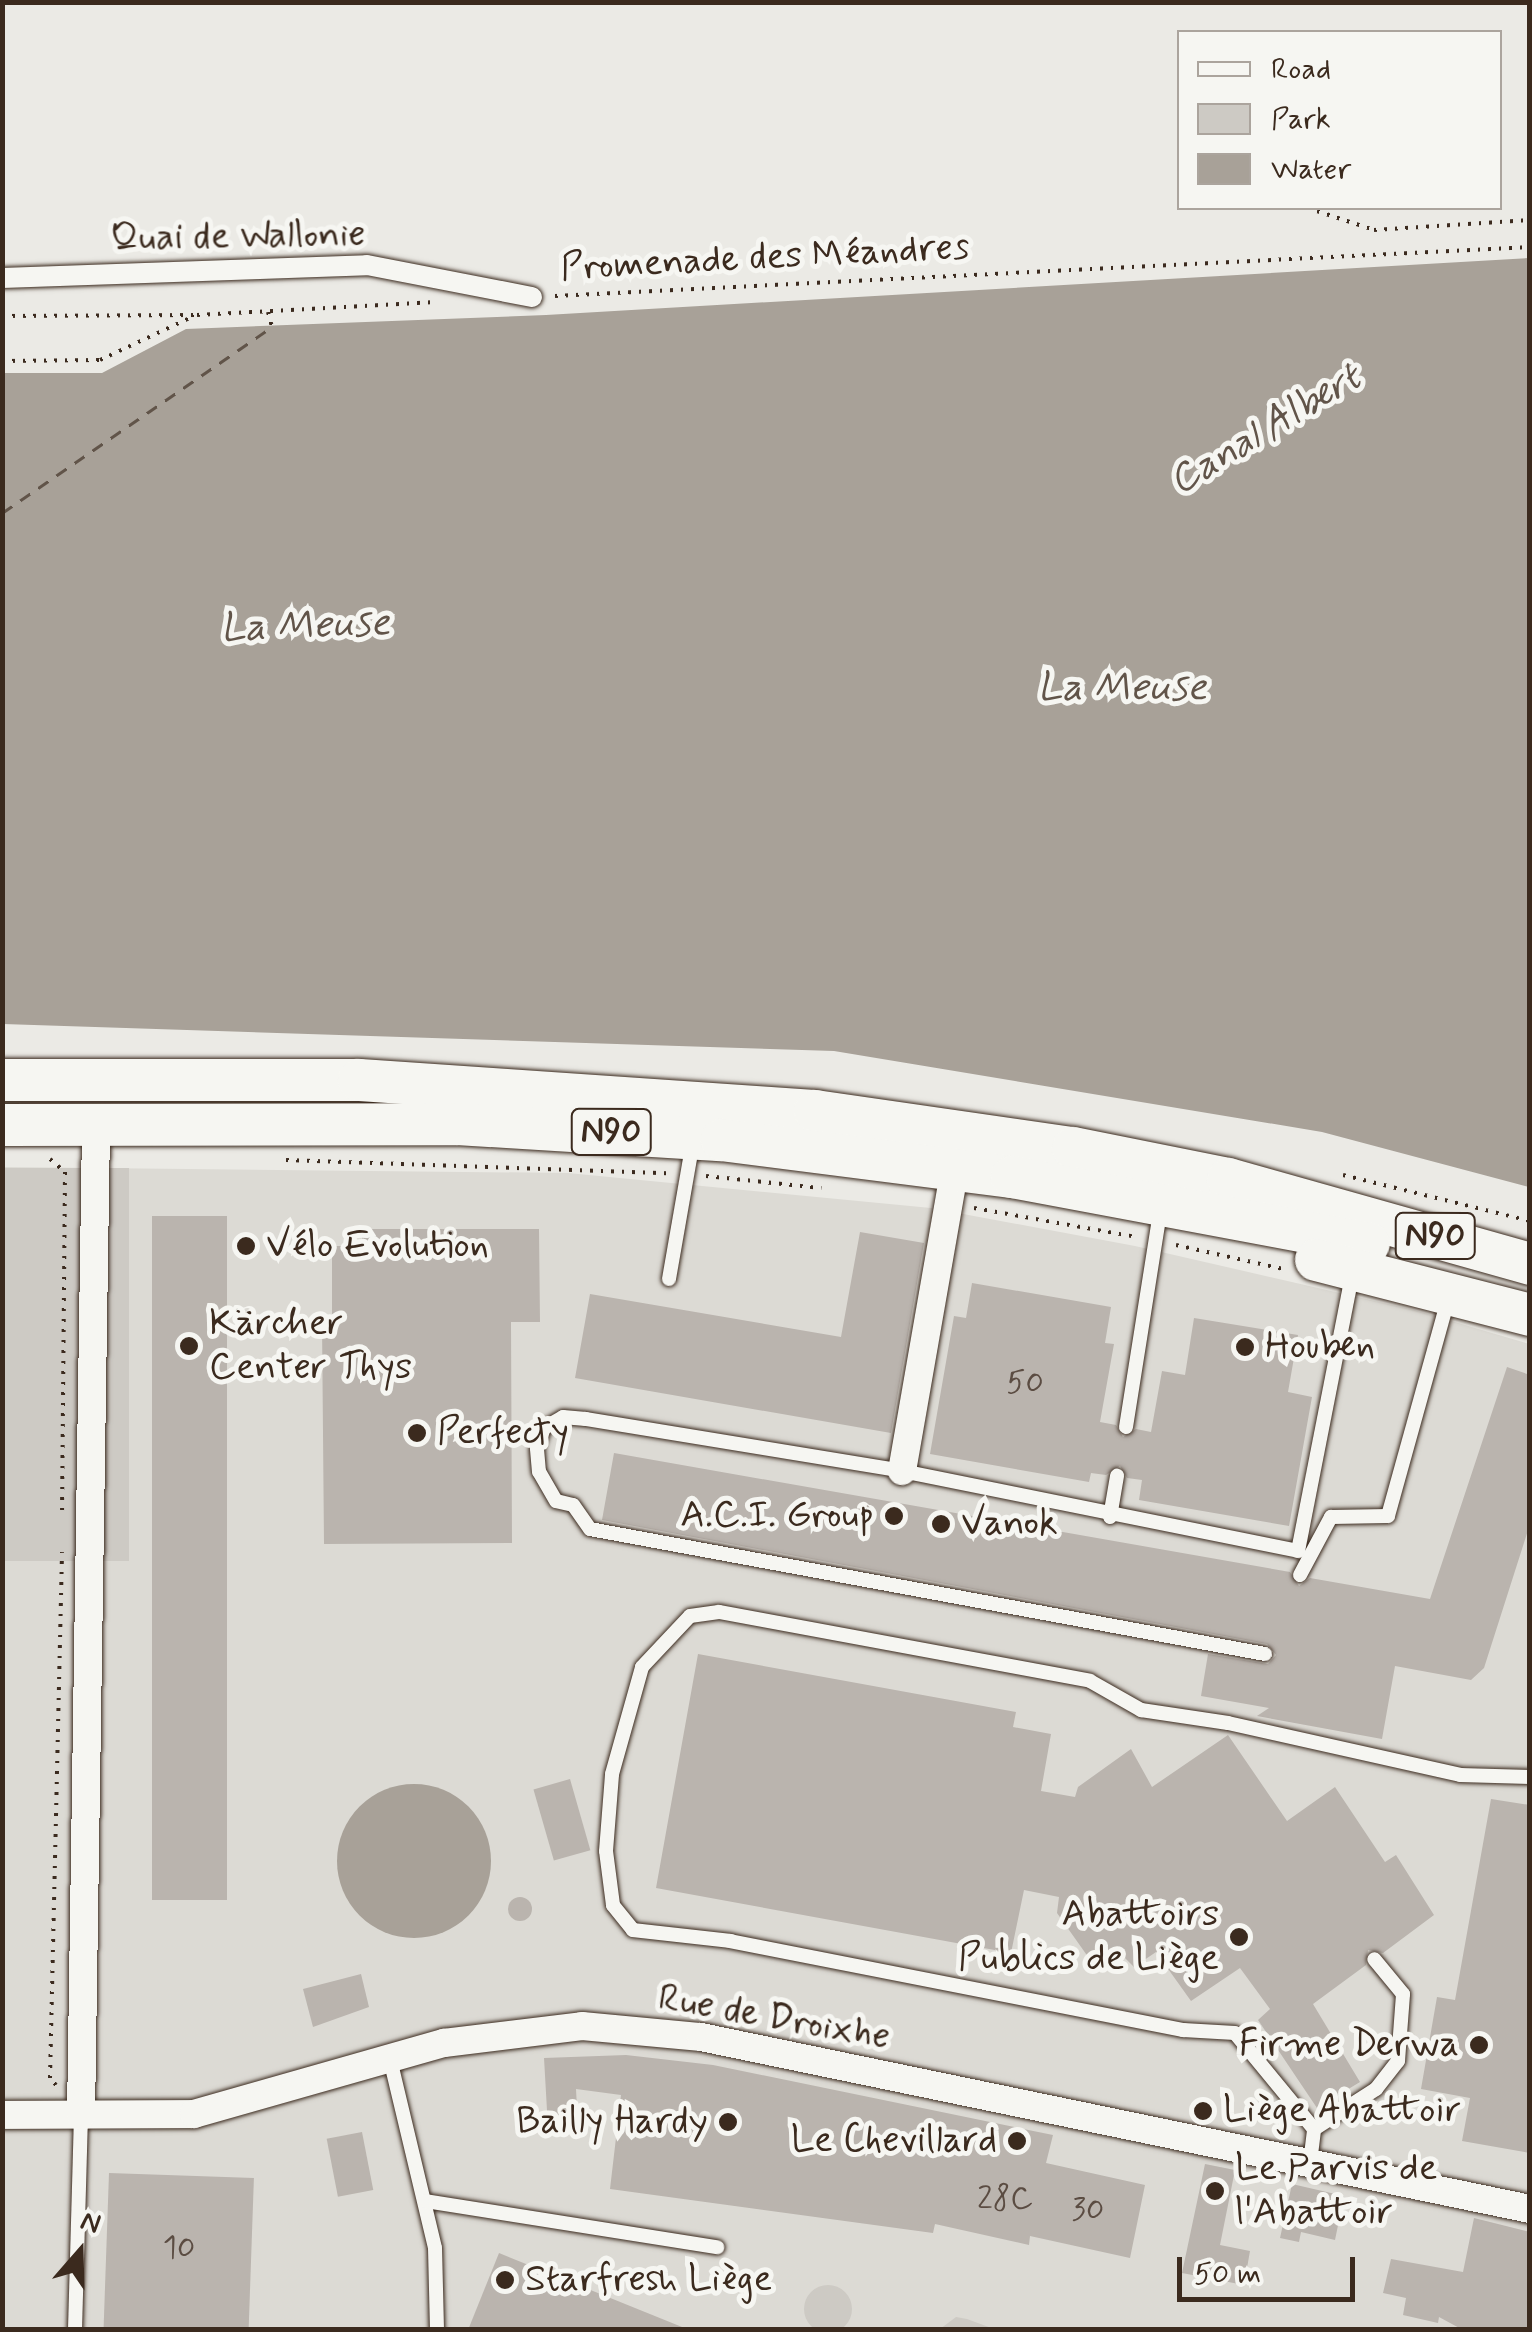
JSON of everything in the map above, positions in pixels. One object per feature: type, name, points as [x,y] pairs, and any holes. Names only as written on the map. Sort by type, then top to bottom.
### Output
[{"type":"main road","name":"N90","points":[[2,1080],[359,1080],[650,1096],[887,1120],[1136,1160],[1341,1208],[1530,1264]]},
{"type":"main road","points":[[96,1125],[102,1098],[118,1092],[359,1080]]},
{"type":"main road","points":[[208,1124],[269,1142],[689,1166],[950,1189],[1174,1216],[1530,1305]]},
{"type":"main road","name":"N90","points":[[2,1126],[456,1124],[722,1140],[886,1158],[1530,1284]]},
{"type":"main road","points":[[1341,1208],[1530,1244]]},
{"type":"main road","points":[[1174,1216],[1530,1315]]},
{"type":"street","name":"Quai de Wallonie","points":[[2,278],[367,265],[532,297]]},
{"type":"street","points":[[81,2116],[96,1125]]},
{"type":"street","points":[[902,1472],[950,1189]]},
{"type":"street","name":"Rue de Droixhe","points":[[2,2115],[194,2114],[444,2044],[582,2026],[701,2037],[1530,2208]]},
{"type":"lane","points":[[669,1280],[689,1166]]},
{"type":"lane","points":[[1126,1427],[1174,1216]]},
{"type":"lane","points":[[1265,1654],[590,1529],[573,1505],[556,1500],[539,1472],[537,1448],[544,1428],[564,1417],[902,1472],[1298,1552],[1354,1269]]},
{"type":"lane","points":[[1300,1575],[1331,1517],[1388,1516],[1450,1295]]},
{"type":"lane","points":[[1110,1516],[1118,1476]]},
{"type":"lane","points":[[1310,2163],[1314,2129],[1235,2033],[1184,2030],[750,1945],[634,1930],[612,1906],[606,1851],[612,1774],[642,1666],[690,1616],[719,1612],[1090,1681],[1141,1710],[1228,1722],[1460,1775],[1530,1777]]},
{"type":"lane","points":[[1314,2129],[1376,2089],[1398,2061],[1402,1994],[1374,1959]]},
{"type":"lane","points":[[390,2060],[435,2248],[436,2330]]},
{"type":"lane","points":[[75,2330],[81,2116]]},
{"type":"lane","points":[[425,2201],[717,2246]]},
{"type":"path","points":[[1317,211],[1374,230],[1530,220]]},
{"type":"path","name":"Promenade des Méandres","points":[[532,297],[1530,247]]},
{"type":"path","points":[[2,316],[197,315],[438,302]]},
{"type":"path","points":[[268,310],[272,327]]},
{"type":"path","points":[[2,361],[100,360],[197,315]]},
{"type":"path","points":[[34,1159],[50,1159],[65,1172],[62,1531]]},
{"type":"path","points":[[298,1160],[689,1166]]},
{"type":"path","points":[[50,2078],[62,1542]]},
{"type":"shaded area","points":[[2,1167],[568,1173],[931,1208],[1135,1246],[1414,1310],[1529,1344],[1529,2329],[3,2329]]},
{"type":"green space","points":[[2,1168],[129,1168],[129,1561],[2,1561]]},
{"type":"green space","points":[[828,2285],[845,2292],[852,2309],[845,2326],[828,2333],[811,2326],[804,2309],[811,2292]]},
{"type":"green space","points":[[956,2317],[967,2319],[994,2329],[940,2329]]},
{"type":"water","name":"La Meuse","points":[[1529,258],[1529,1187],[1322,1132],[834,1051],[3,1024],[3,373],[102,373],[186,329],[546,315]]},
{"type":"water","points":[[414,1784],[444,1790],[469,1806],[485,1831],[491,1861],[485,1891],[469,1916],[444,1932],[414,1938],[384,1932],[359,1916],[343,1891],[337,1861],[343,1831],[359,1806],[384,1790]]},
{"type":"building","points":[[152,1216],[227,1216],[227,1900],[152,1900]]},
{"type":"building","name":"Perfecty","points":[[362,1229],[539,1229],[540,1322],[511,1322],[512,1543],[324,1544],[322,1323],[332,1323],[332,1246],[362,1246]]},
{"type":"building","points":[[860,1232],[924,1243],[891,1433],[575,1378],[590,1294],[841,1337]]},
{"type":"building","points":[[972,1283],[1111,1307],[1105,1343],[1114,1344],[1100,1422],[1116,1425],[1123,1437],[1136,1429],[1151,1432],[1162,1371],[1185,1375],[1194,1318],[1298,1335],[1288,1392],[1312,1397],[1289,1526],[1139,1500],[1142,1480],[1127,1478],[1120,1466],[1106,1475],[1091,1473],[1089,1482],[930,1454],[954,1316],[966,1318]]},
{"type":"building","points":[[1507,1367],[1530,1375],[1530,1524],[1484,1668],[1471,1680],[1395,1666],[1382,1739],[1257,1716],[1269,1708],[1201,1696],[1208,1654],[1268,1664],[1276,1655],[1267,1644],[602,1520],[614,1453],[1290,1572],[1299,1586],[1310,1578],[1430,1599]]},
{"type":"building","points":[[698,1654],[1016,1712],[1013,1727],[1051,1734],[1041,1791],[1075,1797],[1078,1787],[1131,1749],[1152,1787],[1228,1735],[1287,1821],[1335,1787],[1385,1862],[1396,1855],[1434,1915],[1383,1953],[1368,1950],[1366,1965],[1313,2004],[1360,2082],[1317,2108],[1258,2020],[1270,2009],[1240,1968],[1191,2001],[1156,1952],[1134,1967],[1125,1958],[1113,1967],[1105,1952],[1091,1961],[1057,1913],[1059,1897],[1024,1890],[1011,1953],[656,1888]]},
{"type":"building","points":[[570,1779],[590,1850],[554,1861],[533,1789]]},
{"type":"building","name":"Firme Derwa","points":[[1491,1799],[1530,1805],[1530,2153],[1462,2141],[1470,2098],[1421,2089],[1437,1997],[1455,2000]]},
{"type":"building","points":[[520,1897],[529,1900],[529,1918],[520,1921],[511,1918],[508,1909],[511,1900]]},
{"type":"building","points":[[361,1974],[369,2007],[313,2027],[303,1989]]},
{"type":"building","points":[[626,2055],[713,2065],[1053,2135],[1046,2163],[1145,2185],[1130,2258],[1030,2236],[1029,2245],[935,2224],[933,2233],[610,2189],[621,2095],[576,2089],[578,2127],[548,2128],[544,2058]]},
{"type":"building","points":[[362,2132],[373,2190],[338,2197],[327,2139]]},
{"type":"building","points":[[1205,2164],[1235,2170],[1220,2245],[1250,2251],[1244,2285],[1182,2273]]},
{"type":"building","points":[[109,2173],[254,2178],[249,2330],[104,2330]]},
{"type":"building","points":[[1292,2184],[1344,2196],[1335,2240],[1301,2232],[1299,2242],[1280,2238]]},
{"type":"building","points":[[1474,2218],[1530,2232],[1530,2330],[1463,2330],[1439,2317],[1438,2323],[1403,2315],[1406,2298],[1383,2293],[1391,2259],[1463,2272]]},
{"type":"building","points":[[499,2253],[687,2329],[687,2330],[468,2330]]},
{"type":"ferry route","points":[[2,513],[272,327]]},
{"type":"place","name":"Vélo Evolution","points":[[246,1246]]},
{"type":"place","name":"Kärcher Center Thys","points":[[189,1346]]},
{"type":"place","name":"Houben","points":[[1245,1347]]},
{"type":"place","name":"Perfecty","points":[[417,1433]]},
{"type":"place","name":"A.C.I. Group","points":[[894,1516]]},
{"type":"place","name":"Vanok","points":[[941,1524]]},
{"type":"place","name":"Abattoirs Publics de Liège","points":[[1239,1937]]},
{"type":"place","name":"Firme Derwa","points":[[1479,2045]]},
{"type":"place","name":"Liège Abattoir","points":[[1203,2111]]},
{"type":"place","name":"Bailly Hardy","points":[[728,2122]]},
{"type":"place","name":"Le Chevillard","points":[[1017,2141]]},
{"type":"place","name":"Le Parvis de l'Abattoir","points":[[1215,2191]]},
{"type":"place","name":"Starfresh Liège","points":[[505,2280]]},
{"type":"water label","name":"Canal Albert","points":[[1265,430]]}]
